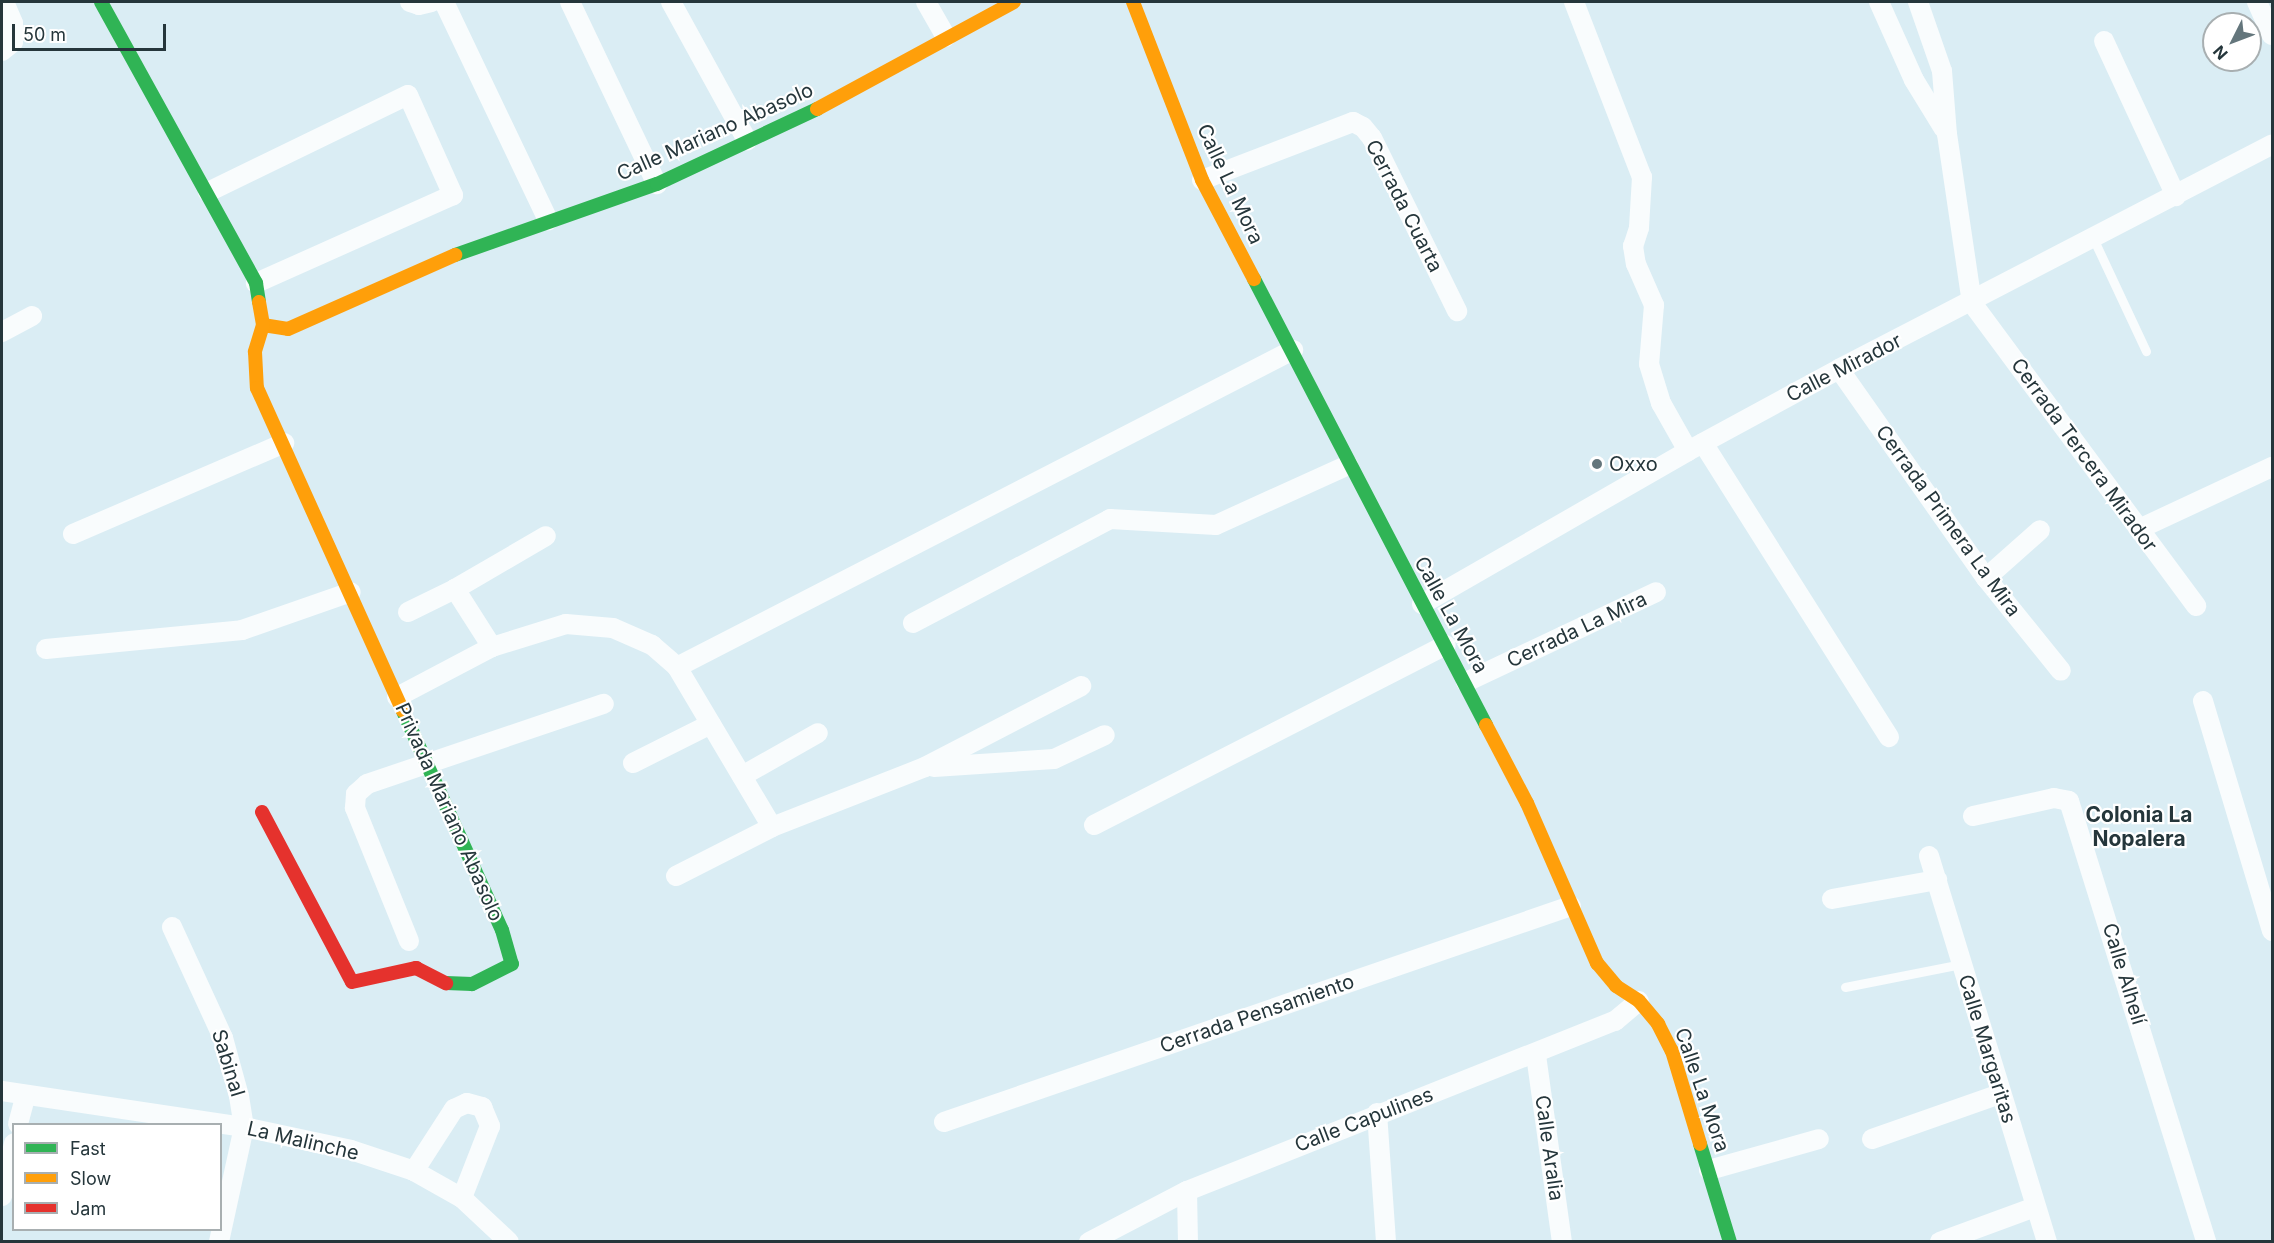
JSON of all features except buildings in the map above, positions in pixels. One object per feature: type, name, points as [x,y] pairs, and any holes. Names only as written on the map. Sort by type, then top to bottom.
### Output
[{"type":"street","points":[[2,51],[13,42],[13,23],[4,2]]},
{"type":"street","points":[[100,2],[208,192],[256,283],[263,325]]},
{"type":"street","points":[[410,2],[419,5],[432,2]]},
{"type":"street","points":[[444,2],[548,220]]},
{"type":"street","points":[[570,2],[657,184]]},
{"type":"street","points":[[671,2],[747,140]]},
{"type":"street","points":[[926,2],[946,37]]},
{"type":"street","name":"Calle Mariano Abasolo","points":[[263,325],[288,329],[490,240],[657,184],[814,110],[1014,2]]},
{"type":"street","name":"Calle La Mora","points":[[1133,2],[1202,180],[1293,350],[1348,465],[1466,682],[1527,803],[1570,906],[1597,963],[1616,986],[1639,1001],[1659,1024],[1672,1051],[1730,1242]]},
{"type":"street","points":[[1574,2],[1642,177],[1639,228],[1633,246],[1636,264],[1654,305],[1649,364],[1661,403],[1695,447],[1889,737]]},
{"type":"street","points":[[1879,2],[1914,80],[1947,134]]},
{"type":"street","points":[[1918,2],[1942,71],[1947,134],[1972,303]]},
{"type":"street","points":[[2257,2],[2272,34]]},
{"type":"street","points":[[2104,41],[2176,195]]},
{"type":"street","points":[[208,192],[408,95],[453,195],[256,283]]},
{"type":"street","name":"Cerrada Cuarta","points":[[1202,180],[1353,122],[1363,127],[1457,311]]},
{"type":"street","name":"Calle Mirador","points":[[1422,604],[1695,447],[1839,369],[1972,303],[2272,145]]},
{"type":"street","name":"Cerrada Tercera Mirador","points":[[1972,303],[2196,606]]},
{"type":"street","points":[[2,332],[32,316]]},
{"type":"street","name":"Privada Mariano Abasolo","points":[[262,812],[352,982],[416,968],[447,984],[472,984],[512,964],[513,957],[428,763],[257,388],[255,352],[263,325]]},
{"type":"street","points":[[677,667],[1293,350]]},
{"type":"street","name":"Cerrada Primera La Mira","points":[[1839,369],[1986,578],[2061,671]]},
{"type":"street","points":[[73,534],[284,443]]},
{"type":"street","points":[[913,622],[1110,519],[1216,525],[1348,465]]},
{"type":"street","points":[[2139,529],[2272,467]]},
{"type":"street","points":[[1986,578],[2040,530]]},
{"type":"street","points":[[408,612],[546,536]]},
{"type":"street","points":[[455,588],[492,647]]},
{"type":"street","points":[[46,649],[242,630],[351,592]]},
{"type":"street","name":"Cerrada La Mira","points":[[1466,682],[1656,592]]},
{"type":"street","points":[[397,697],[492,647],[566,624],[613,628],[652,645],[677,667],[772,827]]},
{"type":"street","points":[[1094,825],[1446,645]]},
{"type":"street","points":[[676,876],[772,827],[925,767],[1081,686]]},
{"type":"street","points":[[2203,702],[2272,931]]},
{"type":"street","points":[[409,941],[355,808],[356,794],[367,784],[604,705]]},
{"type":"street","points":[[633,763],[711,724]]},
{"type":"street","points":[[742,776],[818,732]]},
{"type":"street","points":[[925,767],[1054,759],[1105,735]]},
{"type":"street","name":"Calle Alhelí","points":[[1973,816],[2055,798],[2069,801],[2206,1242]]},
{"type":"street","name":"Calle Margaritas","points":[[1929,856],[2046,1242]]},
{"type":"street","points":[[1832,898],[1937,880]]},
{"type":"street","name":"Cerrada Pensamiento","points":[[944,1122],[1570,906]]},
{"type":"street","name":"Sabinal","points":[[172,927],[223,1038],[243,1127],[222,1228]]},
{"type":"street","name":"Calle Capulines","points":[[1089,1242],[1187,1191],[1377,1113],[1536,1055],[1615,1022],[1639,1001]]},
{"type":"street","name":"Calle Aralia","points":[[1536,1055],[1562,1242]]},
{"type":"street","name":"La Malinche","points":[[2,1091],[25,1097],[214,1123]]},
{"type":"street","points":[[1872,1139],[2000,1094]]},
{"type":"street","points":[[18,1123],[25,1097]]},
{"type":"street","points":[[414,1171],[454,1109],[468,1103],[482,1107],[489,1126],[462,1198]]},
{"type":"street","points":[[1377,1113],[1386,1242]]},
{"type":"street","name":"La Malinche","points":[[222,1124],[351,1150],[414,1171],[462,1198],[509,1242]]},
{"type":"street","points":[[1709,1170],[1819,1139]]},
{"type":"street","points":[[2,1196],[12,1152]]},
{"type":"street","points":[[1187,1191],[1188,1242]]},
{"type":"street","points":[[1940,1242],[2035,1207]]},
{"type":"lane","points":[[2093,238],[2146,351]]},
{"type":"lane","points":[[1845,987],[1961,964]]},
{"type":"traffic: fast","points":[[101,2],[256,283],[259,302]]},
{"type":"traffic: fast","points":[[455,255],[657,184],[817,109]]},
{"type":"traffic: fast","points":[[1254,279],[1486,725]]},
{"type":"traffic: fast","points":[[403,711],[502,930],[512,964],[472,984],[446,983]]},
{"type":"traffic: fast","points":[[1700,1144],[1730,1242]]},
{"type":"traffic: slow","points":[[817,109],[1014,2]]},
{"type":"traffic: slow","points":[[1133,2],[1202,180],[1254,279]]},
{"type":"traffic: slow","points":[[259,302],[263,325],[288,329],[455,255]]},
{"type":"traffic: slow","points":[[263,325],[255,352],[257,388],[403,711]]},
{"type":"traffic: slow","points":[[1486,725],[1527,803],[1597,963],[1616,986],[1639,1001],[1658,1024],[1672,1051],[1700,1144]]},
{"type":"traffic: jam","points":[[262,812],[352,982],[416,968],[446,983]]},
{"type":"place","name":"Oxxo","points":[[1597,464]]},
{"type":"district","name":"Colonia La Nopalera","points":[[2139,827]]}]
